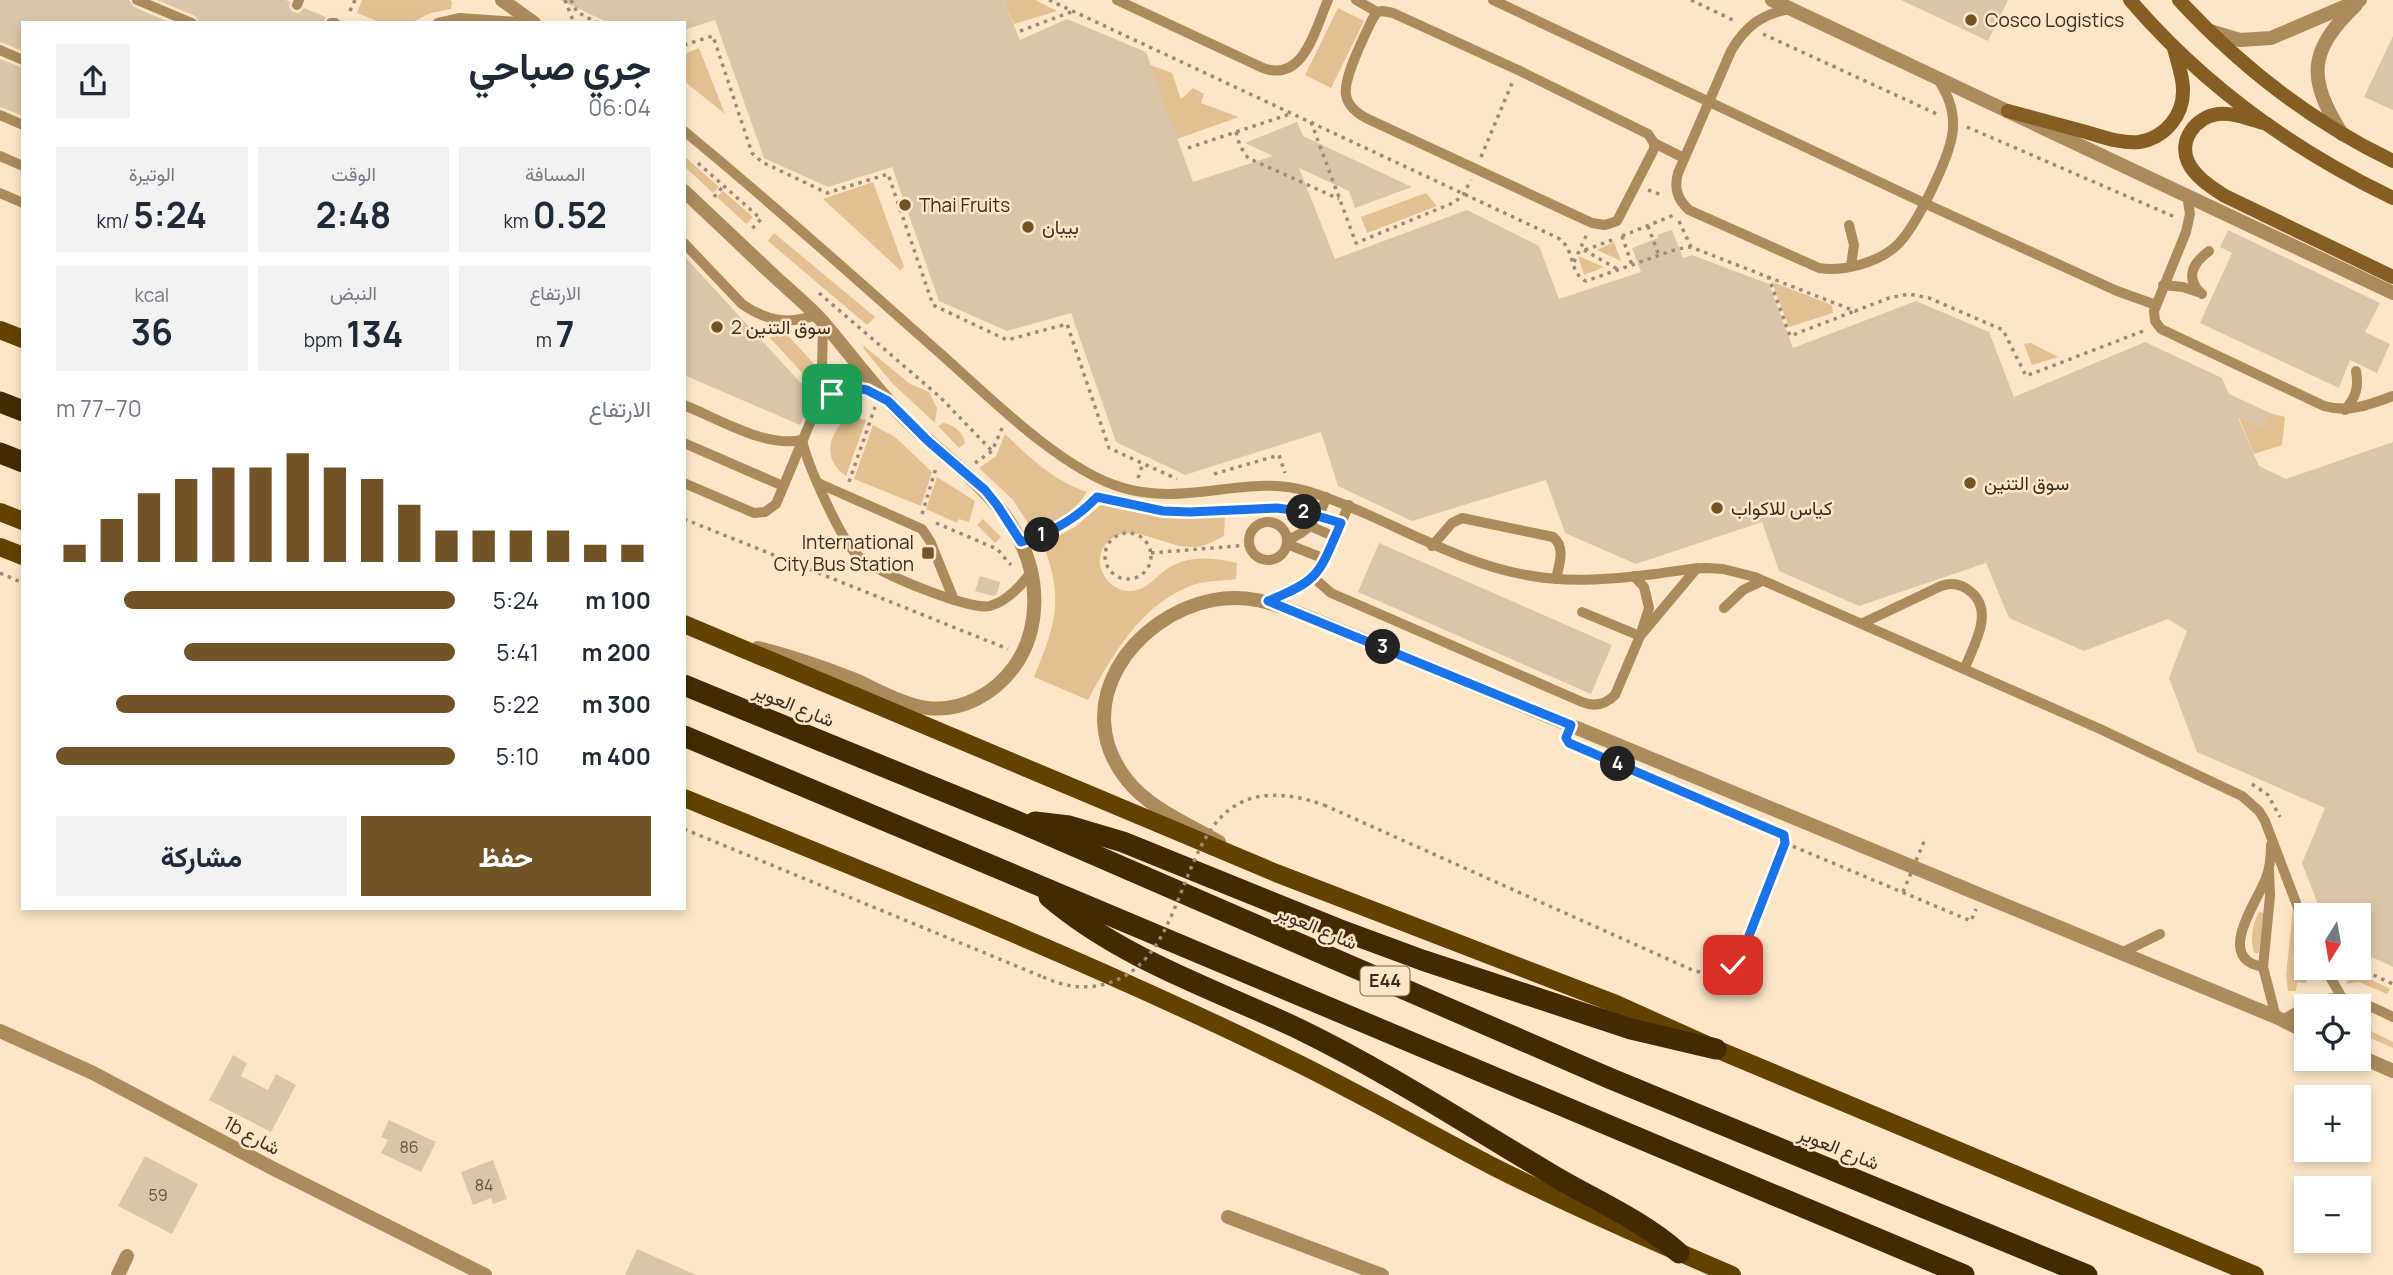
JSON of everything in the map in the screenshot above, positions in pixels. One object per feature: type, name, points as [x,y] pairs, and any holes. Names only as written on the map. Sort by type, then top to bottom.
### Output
[{"type":"highway","points":[[0,402],[21,410]]},
{"type":"highway","points":[[0,453],[21,461]]},
{"type":"highway","name":"شارع العوير","points":[[686,686],[1014,820],[1609,1078],[2087,1275]]},
{"type":"highway","name":"E44","points":[[686,737],[1964,1275]]},
{"type":"highway","points":[[1014,820],[1042,822],[1096,833],[1422,960],[1631,1029],[1716,1049]]},
{"type":"highway","points":[[1029,880],[1058,904],[1120,946],[1187,980],[1301,1030],[1377,1069],[1564,1182],[1643,1225],[1679,1253]]},
{"type":"main road","points":[[0,330],[21,338]]},
{"type":"main road","points":[[0,512],[21,520]]},
{"type":"main road","points":[[0,547],[21,555]]},
{"type":"main road","points":[[686,625],[1276,873],[1616,1004],[1716,1049],[2255,1275]]},
{"type":"main road","points":[[686,800],[920,895],[1214,1023],[1356,1092],[1541,1191],[1732,1275]]},
{"type":"street","points":[[502,0],[531,21]]},
{"type":"street","points":[[1772,0],[2393,293]]},
{"type":"street","points":[[2130,0],[2173,46],[2267,124],[2347,174],[2393,198]]},
{"type":"street","points":[[2179,0],[2275,89],[2342,135],[2393,161]]},
{"type":"street","points":[[2210,31],[2240,40],[2271,38],[2361,0]]},
{"type":"street","points":[[2342,135],[2324,105],[2317,78],[2317,66],[2329,34],[2361,0]]},
{"type":"street","points":[[2008,111],[2117,141],[2148,140],[2174,122],[2182,103],[2183,82],[2173,46]]},
{"type":"street","points":[[2267,124],[2221,114],[2200,120],[2187,138],[2185,151],[2189,164],[2205,182],[2224,196],[2393,277]]},
{"type":"street","points":[[686,193],[819,319],[883,398],[997,505],[1021,542],[1034,609],[1032,627],[1023,655],[995,688],[963,705],[926,708],[787,656],[729,643]]},
{"type":"street","points":[[1276,873],[1159,808],[1136,791],[1111,755],[1104,729],[1107,690],[1119,666],[1138,642],[1161,621],[1195,605],[1213,600],[1250,598],[1268,601],[2294,1026]]},
{"type":"street","name":"1b شارع","points":[[0,1031],[93,1073],[463,1270],[485,1275]]},
{"type":"street","points":[[2371,1061],[2393,1071]]},
{"type":"street","points":[[1228,1217],[1382,1275]]},
{"type":"street","points":[[118,1275],[127,1256]]},
{"type":"lane","points":[[137,0],[187,21]]},
{"type":"lane","points":[[1117,0],[1263,68],[1282,71],[1291,68],[1304,54],[1328,0]]},
{"type":"lane","points":[[1356,0],[1377,12],[1393,13],[1518,70],[1643,130],[1652,137],[1652,155],[1617,221],[1605,225],[1592,223],[1368,119],[1351,106],[1345,93],[1346,84],[1377,12]]},
{"type":"lane","points":[[1493,0],[1924,203],[2116,291],[2156,305]]},
{"type":"lane","points":[[1790,9],[1763,17],[1748,27],[1731,51],[1676,180],[1678,196],[1689,210],[1810,265],[1828,270],[1875,259],[1896,247],[1910,228],[1948,151],[1953,130],[1952,111],[1950,101],[1936,76]]},
{"type":"lane","points":[[447,21],[460,18],[504,21]]},
{"type":"lane","points":[[0,50],[21,59]]},
{"type":"lane","points":[[0,116],[21,124]]},
{"type":"lane","points":[[686,133],[735,172],[1006,412],[1073,463],[1107,482],[1133,491],[1166,495],[1190,495],[1261,486],[1289,487],[1349,505],[1432,546],[1510,572],[1556,579],[1634,576],[1697,568],[1723,569],[1762,581],[1965,668],[2242,796],[2259,811],[2296,903]]},
{"type":"lane","points":[[1654,143],[1684,159]]},
{"type":"lane","points":[[0,156],[21,165]]},
{"type":"lane","points":[[0,193],[21,202]]},
{"type":"lane","points":[[2187,195],[2189,223],[2163,285],[2154,315],[2161,329],[2324,406],[2345,410],[2367,406],[2393,396]]},
{"type":"lane","points":[[1849,225],[1854,246],[1851,266]]},
{"type":"lane","points":[[686,245],[753,312],[778,321],[819,319],[822,370],[815,411]]},
{"type":"lane","points":[[2163,285],[2183,287],[2202,294],[2192,281],[2191,273],[2198,258],[2209,251]]},
{"type":"lane","points":[[2345,410],[2355,396],[2356,370]]},
{"type":"lane","points":[[686,484],[747,511],[760,513],[776,504],[815,411],[822,402],[843,390],[855,388],[883,398]]},
{"type":"lane","points":[[686,406],[765,439],[784,442],[802,440]]},
{"type":"lane","points":[[802,440],[809,465],[848,542],[858,556],[921,587],[970,605],[991,606],[1013,593],[1027,578]]},
{"type":"lane","points":[[686,444],[783,486]]},
{"type":"lane","points":[[818,483],[922,529],[930,541],[954,600]]},
{"type":"lane","points":[[1325,559],[1287,542],[1282,529],[1272,523],[1260,524],[1251,533],[1250,545],[1255,555],[1260,558],[1272,560],[1282,554],[1287,542],[1319,516],[1326,497]]},
{"type":"lane","points":[[1268,601],[1294,591],[1314,578],[1349,505]]},
{"type":"lane","points":[[1432,546],[1452,523],[1462,518],[1553,537],[1562,549],[1556,579]]},
{"type":"lane","points":[[1310,526],[1335,537]]},
{"type":"lane","points":[[1640,636],[1697,568]]},
{"type":"lane","points":[[1314,578],[1338,596],[1588,704],[1602,704],[1615,695],[1648,613],[1649,601],[1644,587],[1634,576]]},
{"type":"lane","points":[[1724,608],[1743,590],[1762,581]]},
{"type":"lane","points":[[1863,624],[1941,586],[1950,583],[1960,585],[1975,595],[1983,611],[1979,631],[1965,668]]},
{"type":"lane","points":[[1581,612],[1640,636]]},
{"type":"lane","points":[[2272,842],[2263,967],[2279,1019],[2294,1012]]},
{"type":"lane","points":[[2263,967],[2247,960],[2241,950],[2240,937],[2269,868]]},
{"type":"lane","points":[[2121,953],[2160,934]]},
{"type":"lane","points":[[2371,1006],[2393,1017]]},
{"type":"path","points":[[350,11],[355,0]]},
{"type":"path","points":[[565,0],[573,21]]},
{"type":"path","points":[[571,0],[577,12],[594,21]]},
{"type":"path","points":[[1691,0],[1748,27]]},
{"type":"path","points":[[1020,31],[1072,12]]},
{"type":"path","points":[[686,45],[713,36],[752,153],[762,163],[827,193],[888,174],[933,305],[1007,340],[1067,324],[1109,448],[1186,482]]},
{"type":"path","points":[[1311,122],[1356,243],[1455,202],[1463,195],[1518,70]]},
{"type":"path","points":[[1188,148],[1292,113]]},
{"type":"path","points":[[1236,132],[1240,146],[1248,158],[1339,199]]},
{"type":"path","points":[[1637,185],[1682,203]]},
{"type":"path","points":[[1583,249],[1676,215],[1691,247]]},
{"type":"path","points":[[1617,221],[1632,265]]},
{"type":"path","points":[[1573,264],[1583,249],[1592,223]]},
{"type":"path","points":[[1648,226],[1659,256]]},
{"type":"path","points":[[1583,249],[1619,270]]},
{"type":"path","points":[[1768,276],[1790,336],[1855,311]]},
{"type":"path","points":[[819,293],[940,397],[992,451]]},
{"type":"path","points":[[844,495],[883,398]]},
{"type":"path","points":[[960,468],[981,460],[992,451],[999,439],[1006,412]]},
{"type":"path","points":[[941,452],[921,516],[996,549],[1027,578]]},
{"type":"path","points":[[1213,475],[1279,455],[1289,487]]},
{"type":"path","points":[[996,549],[1055,530],[1085,510],[1107,482]]},
{"type":"path","points":[[1097,497],[1118,502]]},
{"type":"path","points":[[1139,508],[1190,512],[1277,508],[1319,516]]},
{"type":"path","points":[[686,520],[1023,655]]},
{"type":"path","points":[[1129,533],[1144,539],[1151,554],[1148,569],[1135,579],[1119,578],[1112,573],[1105,560],[1108,544],[1114,538],[1129,533]]},
{"type":"path","points":[[1151,554],[1250,545]]},
{"type":"path","points":[[0,573],[21,582]]},
{"type":"path","points":[[686,830],[1043,977],[1070,986],[1098,986],[1125,977],[1147,959],[1162,935],[1207,833],[1231,810],[1253,800],[1277,795],[1293,796],[1324,806],[1690,969],[1712,974],[1733,965],[1740,957],[1785,838],[1621,765]]},
{"type":"path","points":[[1903,892],[1927,837]]},
{"type":"path","points":[[1785,843],[1971,920],[1982,895]]},
{"type":"path","points":[[2371,974],[2393,984]]},
{"type":"shaded area","points":[[362,0],[452,1],[451,9],[431,13],[414,21],[377,21],[357,13]]},
{"type":"shaded area","points":[[1004,0],[1035,0],[1057,11],[1014,24]]},
{"type":"shaded area","points":[[1338,8],[1364,21],[1331,88],[1305,75]]},
{"type":"shaded area","points":[[699,48],[725,114],[686,83],[686,53]]},
{"type":"shaded area","points":[[1150,65],[1172,73],[1181,99],[1193,88],[1204,94],[1201,103],[1239,117],[1177,139]]},
{"type":"shaded area","points":[[686,158],[719,187],[713,193],[686,168]]},
{"type":"shaded area","points":[[873,182],[904,267],[900,270],[823,199]]},
{"type":"shaded area","points":[[723,191],[753,217],[746,224],[717,197]]},
{"type":"shaded area","points":[[1426,193],[1437,206],[1367,233],[1361,217]]},
{"type":"shaded area","points":[[774,233],[875,317],[867,325],[768,241]]},
{"type":"shaded area","points":[[1614,242],[1621,261],[1597,250]]},
{"type":"shaded area","points":[[1578,256],[1604,267],[1584,275]]},
{"type":"shaded area","points":[[1772,282],[1832,305],[1833,313],[1789,327]]},
{"type":"shaded area","points":[[781,328],[817,367],[806,377],[770,338]]},
{"type":"shaded area","points":[[2031,343],[2058,357],[2032,365],[2024,344]]},
{"type":"shaded area","points":[[864,346],[910,384],[929,392],[937,408],[935,423],[893,384]]},
{"type":"shaded area","points":[[2234,406],[2262,428],[2270,413],[2285,417],[2282,445],[2254,454]]},
{"type":"shaded area","points":[[851,416],[866,420],[846,476],[833,462],[831,445],[837,429]]},
{"type":"shaded area","points":[[943,423],[957,430],[965,443],[959,448],[938,426]]},
{"type":"shaded area","points":[[873,425],[895,437],[932,472],[921,506],[854,479]]},
{"type":"shaded area","points":[[1005,434],[1053,475],[1087,492],[1070,512],[1033,531],[1013,500],[979,468],[996,456]]},
{"type":"shaded area","points":[[937,477],[975,501],[969,522],[959,519],[957,523],[926,509]]},
{"type":"shaded area","points":[[1101,505],[1163,515],[1225,516],[1224,536],[1198,547],[1178,546],[1133,534],[1113,537],[1104,547],[1100,562],[1104,575],[1114,586],[1129,591],[1136,590],[1147,586],[1178,563],[1203,559],[1237,563],[1236,579],[1193,585],[1158,605],[1130,632],[1118,648],[1088,700],[1034,677],[1048,642],[1055,611],[1054,581],[1043,544],[1075,527]]},
{"type":"shaded area","points":[[983,519],[1001,537],[995,543],[977,525]]},
{"type":"shaded area","points":[[2293,909],[2294,980],[2307,980],[2306,983],[2297,982],[2296,991],[2288,991],[2286,976]]},
{"type":"shaded area","points":[[2259,912],[2264,913],[2259,953],[2254,953],[2252,932]]},
{"type":"shaded area","points":[[2348,980],[2371,980],[2390,989],[2387,994],[2359,982],[2346,984]]},
{"type":"shaded area","points":[[2371,1031],[2393,1042],[2393,1048],[2371,1038]]},
{"type":"building","points":[[0,0],[129,0],[134,7],[166,21],[21,21],[21,50],[0,42]]},
{"type":"building","points":[[157,0],[286,0],[290,2],[289,7],[293,12],[299,13],[304,8],[326,17],[324,21],[199,21],[195,16]]},
{"type":"building","name":"سوق التنين","points":[[560,0],[1004,0],[1020,40],[1067,19],[1146,52],[1193,182],[1273,156],[1245,143],[1297,122],[1303,136],[1412,187],[1355,208],[1349,191],[1299,168],[1335,259],[1467,210],[1539,246],[1559,299],[1641,272],[1632,248],[1672,230],[1683,258],[1692,255],[1769,284],[1793,348],[1916,301],[1989,332],[2014,397],[2145,342],[2222,378],[2229,394],[2270,413],[2263,428],[2238,418],[2259,466],[2286,479],[2393,442],[2393,967],[2371,957],[2371,903],[2317,903],[2302,863],[2325,808],[2197,752],[2169,678],[2187,631],[2168,619],[2084,651],[2009,618],[1986,563],[1859,606],[1779,571],[1762,522],[1636,564],[1565,533],[1546,480],[1412,521],[1338,486],[1321,432],[1185,475],[1116,442],[1071,313],[1007,331],[939,301],[892,167],[828,187],[764,158],[715,20],[686,29],[686,21],[605,21]]},
{"type":"building","name":"Cosco Logistics","points":[[1901,0],[2008,0],[1988,41]]},
{"type":"building","points":[[2393,36],[2393,110],[2364,97]]},
{"type":"building","points":[[0,59],[21,67],[21,115],[0,107]]},
{"type":"building","points":[[2228,230],[2380,303],[2365,332],[2390,344],[2377,373],[2350,360],[2339,388],[2200,323],[2232,253],[2220,247]]},
{"type":"building","name":"سوق التنين 2","points":[[686,258],[810,393],[800,425],[686,376]]},
{"type":"building","points":[[1379,543],[1612,645],[1591,694],[1358,592]]},
{"type":"building","points":[[980,576],[1000,582],[997,594],[993,596],[975,591]]},
{"type":"building","points":[[233,1055],[247,1063],[241,1076],[268,1090],[276,1074],[296,1085],[271,1132],[209,1100]]},
{"type":"building","points":[[389,1120],[436,1142],[421,1172],[381,1153],[388,1140],[381,1137]]},
{"type":"building","points":[[145,1156],[198,1184],[172,1234],[118,1206]]},
{"type":"building","points":[[493,1160],[507,1199],[493,1204],[491,1198],[473,1205],[461,1172]]},
{"type":"building","points":[[637,1249],[696,1275],[625,1275]]},
{"type":"place","name":"Cosco Logistics","points":[[1971,20]]},
{"type":"place","name":"Thai Fruits","points":[[905,205]]},
{"type":"place","name":"بيبان","points":[[1028,227]]},
{"type":"place","name":"سوق التنين 2","points":[[717,327]]},
{"type":"place","name":"سوق التنين","points":[[1970,483]]},
{"type":"place","name":"كياس للاكواب","points":[[1717,508]]},
{"type":"place","name":"International City Bus Station","points":[[928,553]]},
{"type":"route","points":[[832,394],[855,388],[867,390],[888,401],[928,441],[985,490],[1021,542],[1055,530],[1085,510],[1097,497],[1163,511],[1277,508],[1300,511],[1341,523],[1314,578],[1306,585],[1268,601],[1571,725],[1566,738],[1569,743],[1784,835],[1786,841],[1745,946],[1733,965]]}]
